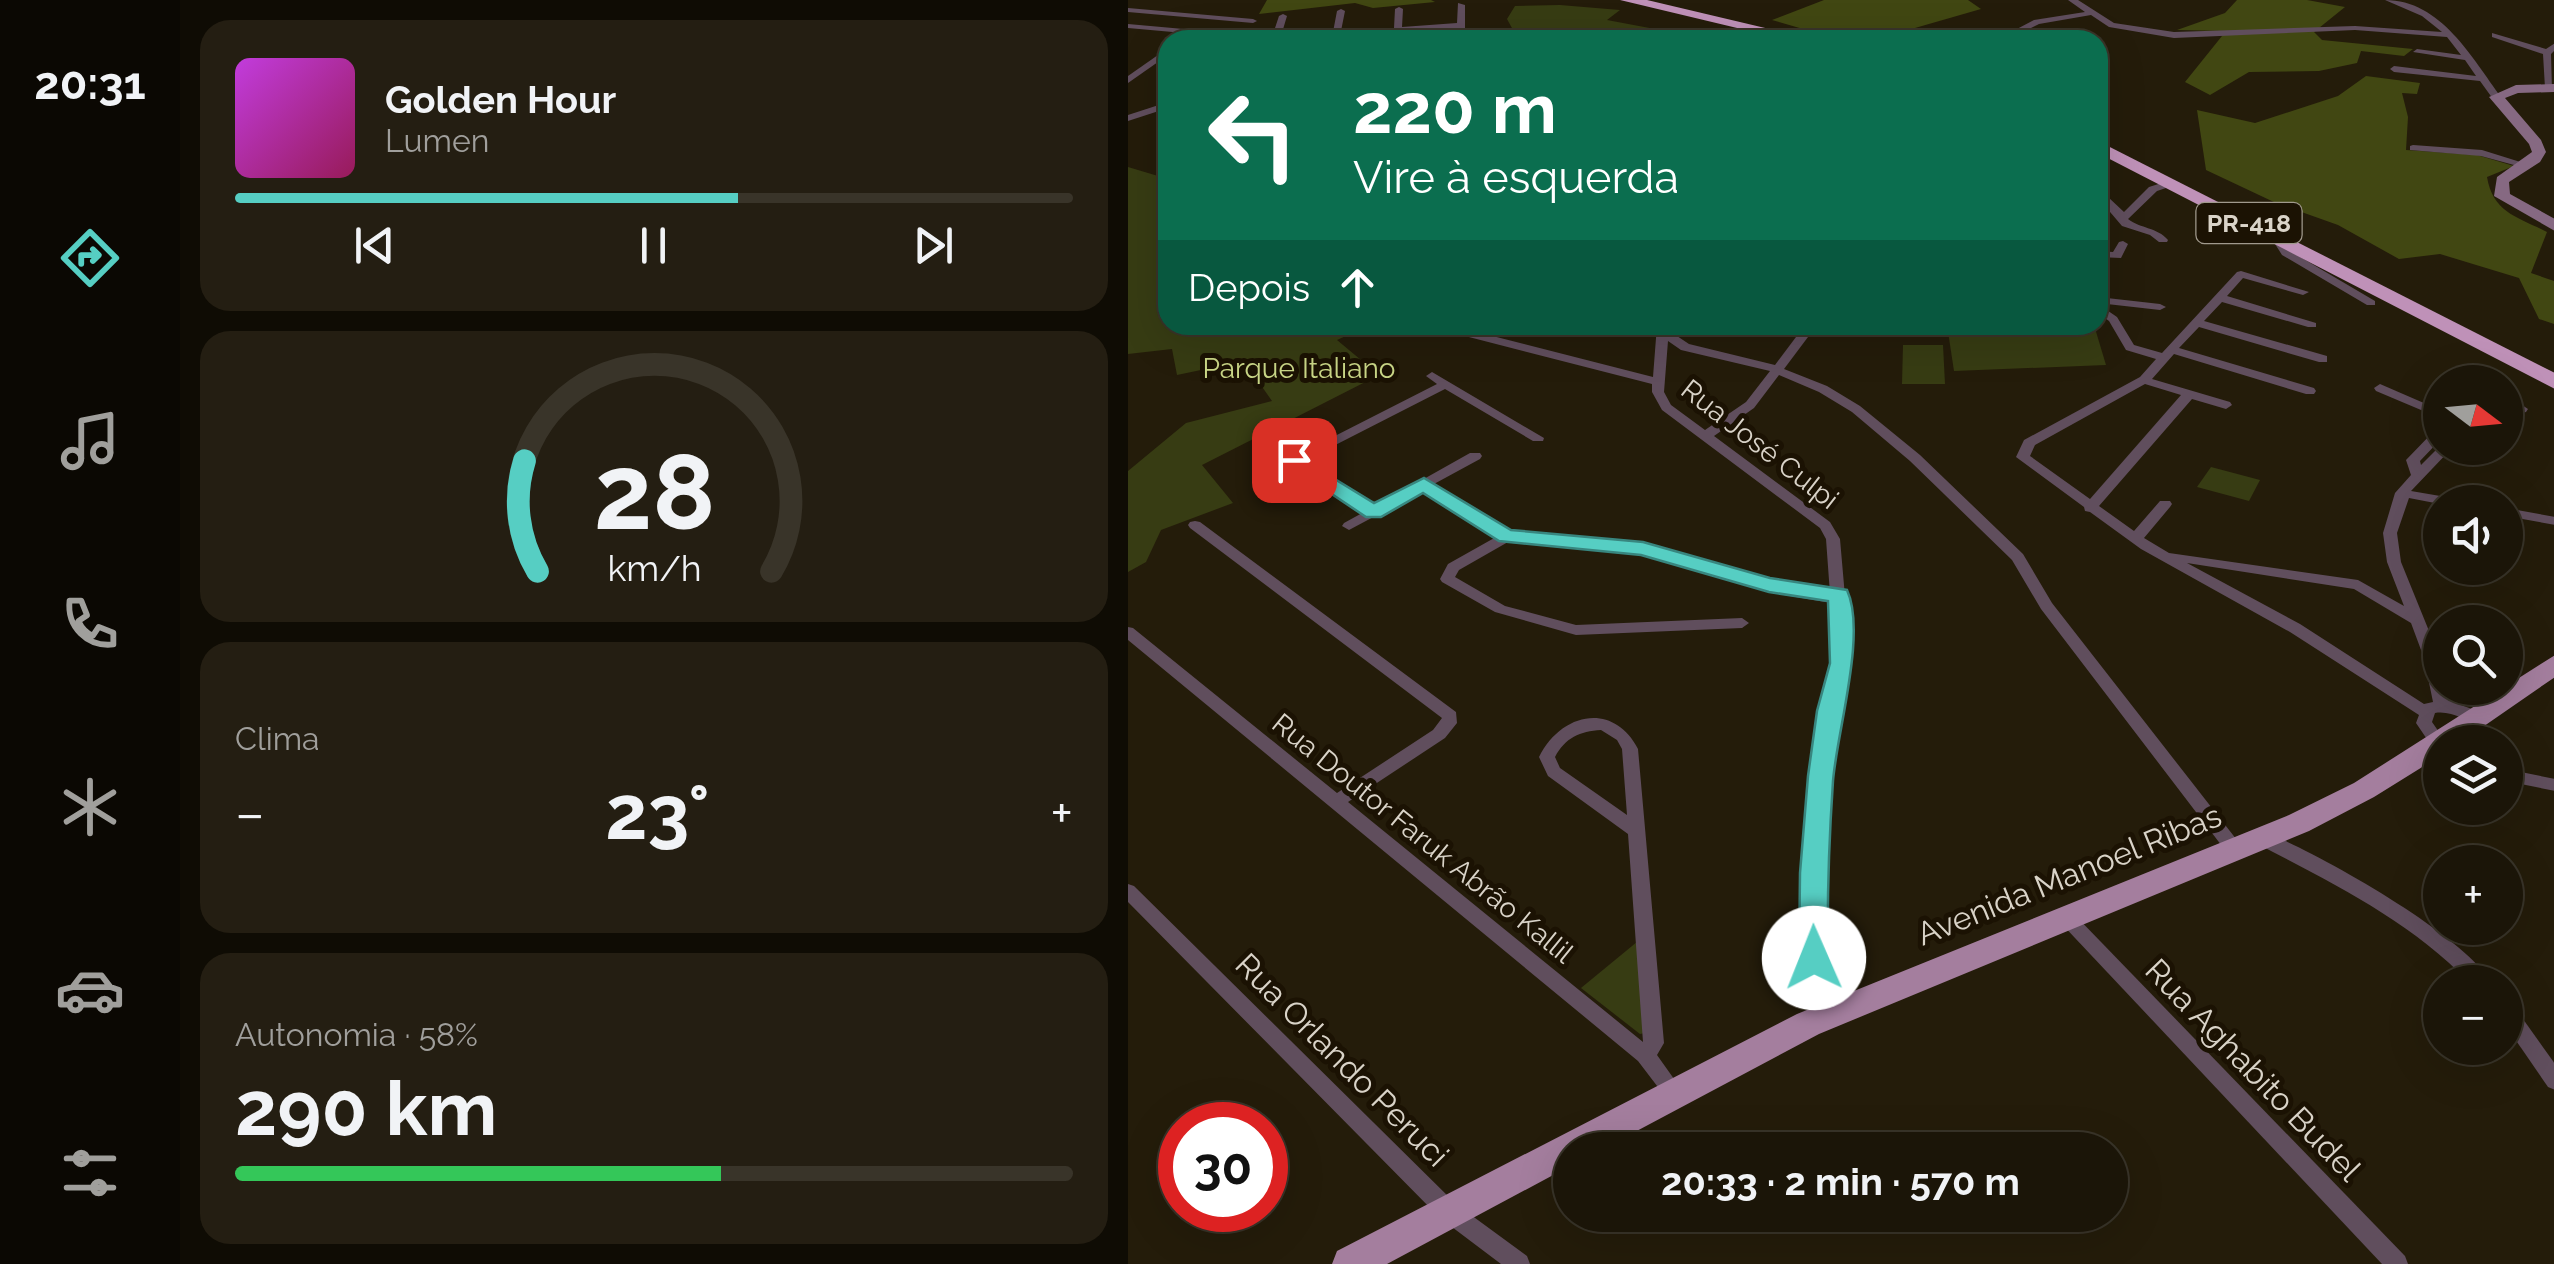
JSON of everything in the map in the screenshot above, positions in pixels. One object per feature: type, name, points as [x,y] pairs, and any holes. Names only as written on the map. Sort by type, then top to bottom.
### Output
[{"type":"highway","points":[[1627,0],[1763,30]]},
{"type":"highway","name":"PR-418","points":[[2108,151],[2554,382]]},
{"type":"highway","points":[[2400,301],[2554,360]]},
{"type":"highway","points":[[2478,342],[2554,391]]},
{"type":"main road","name":"Avenida Manoel Ribas","points":[[2470,725],[2554,664]]},
{"type":"main road","name":"Avenida Manoel Ribas","points":[[1350,1264],[1821,1018],[2248,844],[2332,807],[2423,757]]},
{"type":"street","points":[[2072,0],[2119,27],[2174,35],[2355,28],[2448,36]]},
{"type":"street","points":[[2389,0],[2416,10],[2459,41],[2482,79],[2539,148],[2538,156],[2502,180],[2502,196],[2554,226]]},
{"type":"street","points":[[1461,5],[1461,30]]},
{"type":"street","points":[[1398,29],[1399,9]]},
{"type":"street","points":[[1128,10],[1253,21]]},
{"type":"street","points":[[1338,30],[1341,11]]},
{"type":"street","points":[[2020,30],[2036,22],[2091,13]]},
{"type":"street","points":[[1279,30],[1283,16]]},
{"type":"street","points":[[1383,30],[1461,25]]},
{"type":"street","points":[[1128,26],[1178,30]]},
{"type":"street","points":[[1128,38],[1150,28]]},
{"type":"street","points":[[1212,30],[1217,28]]},
{"type":"street","points":[[2495,35],[2551,48],[2552,88],[2516,90],[2496,97]]},
{"type":"street","points":[[2417,52],[2468,58]]},
{"type":"street","points":[[1128,80],[1158,58]]},
{"type":"street","points":[[2394,70],[2482,79]]},
{"type":"street","points":[[1129,115],[1158,105]]},
{"type":"street","points":[[2412,148],[2482,153],[2525,165]]},
{"type":"street","points":[[2127,222],[2153,189],[2170,182]]},
{"type":"street","points":[[2108,203],[2127,222],[2164,240]]},
{"type":"street","points":[[2275,236],[2286,253],[2370,302]]},
{"type":"street","points":[[2108,255],[2118,256],[2123,244]]},
{"type":"street","points":[[2304,292],[2241,274],[2144,380],[2036,438],[2022,452],[2029,464],[2158,554],[2284,622],[2424,712]]},
{"type":"street","points":[[2220,298],[2312,325]]},
{"type":"street","points":[[2108,304],[2160,307]]},
{"type":"street","points":[[2108,314],[2127,344],[2310,392]]},
{"type":"street","points":[[2197,323],[2323,359]]},
{"type":"street","points":[[1474,335],[1659,382]]},
{"type":"street","name":"Rua José Culpi","points":[[1663,335],[1659,396],[1666,407],[1831,532],[1842,663],[1825,738],[1814,873],[1814,958],[1821,1018]]},
{"type":"street","points":[[1672,335],[1696,350],[1779,370],[1856,408],[2007,544],[2046,606],[2248,844],[2406,916],[2465,965]]},
{"type":"street","points":[[1704,437],[1750,405],[1804,335]]},
{"type":"street","points":[[1432,376],[1538,438]]},
{"type":"street","points":[[2144,380],[2226,405]]},
{"type":"street","points":[[1270,472],[1446,384]]},
{"type":"street","points":[[2380,388],[2423,407]]},
{"type":"street","points":[[2090,508],[2189,394]]},
{"type":"street","points":[[2417,474],[2413,460],[2423,450]]},
{"type":"street","points":[[1350,526],[1476,456]]},
{"type":"street","points":[[1294,460],[1374,512]]},
{"type":"street","points":[[2423,635],[2399,578],[2391,547],[2392,519],[2402,494],[2427,465]]},
{"type":"street","points":[[1424,484],[1506,536],[1643,548],[1787,592],[1839,598]]},
{"type":"street","points":[[2402,494],[2423,497]]},
{"type":"street","points":[[2135,539],[2165,504]]},
{"type":"street","points":[[2523,515],[2554,521]]},
{"type":"street","points":[[1195,525],[1447,711],[1449,722],[1439,734],[1336,802]]},
{"type":"street","points":[[1506,536],[1453,566],[1447,579],[1500,609],[1576,630],[1742,623]]},
{"type":"street","points":[[2158,554],[2358,585],[2417,620]]},
{"type":"street","name":"Rua Doutor Faruk Abrão Kallil","points":[[1128,632],[1645,1055],[1674,1094]]},
{"type":"street","points":[[2424,712],[2439,705]]},
{"type":"street","points":[[2444,705],[2480,718]]},
{"type":"street","points":[[2424,712],[2425,725]]},
{"type":"street","points":[[1637,831],[1554,772],[1547,757],[1560,735],[1579,726],[1605,726],[1623,734],[1630,749],[1637,831],[1654,1043],[1645,1055]]},
{"type":"street","points":[[2523,779],[2554,785]]},
{"type":"street","name":"Rua Orlando Peruci","points":[[1132,900],[1448,1211],[1519,1264]]},
{"type":"street","name":"Rua Aghabito Budel","points":[[2065,916],[2397,1264]]},
{"type":"street","points":[[2523,1036],[2554,1081]]},
{"type":"green space","points":[[1267,0],[1435,2],[1373,8],[1355,3],[1259,14]]},
{"type":"green space","points":[[1824,0],[1968,0],[1981,9],[1915,30],[1806,30],[1772,20]]},
{"type":"green space","points":[[2237,0],[2307,0],[2345,7],[2314,32],[2322,40],[2413,49],[2404,56],[2361,51],[2357,63],[2319,71],[2249,72],[2210,95],[2185,82],[2226,31],[2177,30],[2225,13]]},
{"type":"green space","points":[[1515,6],[1620,10],[1607,20],[1656,30],[1513,30],[1507,19]]},
{"type":"green space","points":[[2366,76],[2420,83],[2417,94],[2402,93],[2408,117],[2406,150],[2477,155],[2514,166],[2487,177],[2490,189],[2501,206],[2547,232],[2531,273],[2554,281],[2554,324],[2539,319],[2519,278],[2440,254],[2399,259],[2338,225],[2276,203],[2206,170],[2197,110],[2255,123],[2338,96]]},
{"type":"green space","name":"Parque Italiano","points":[[1128,167],[1158,176],[1158,335],[1348,335],[1337,340],[1379,375],[1202,465],[1233,503],[1161,530],[1146,562],[1128,572],[1128,471],[1186,423],[1272,401],[1244,361],[1177,375],[1172,349],[1128,354]]},
{"type":"green space","points":[[1949,335],[2097,335],[2106,365],[1954,371]]},
{"type":"green space","points":[[1903,345],[1943,345],[1945,384],[1902,384]]},
{"type":"green space","points":[[2211,467],[2260,480],[2249,501],[2197,487]]},
{"type":"green space","points":[[1643,937],[1645,1033],[1640,1034],[1581,988]]},
{"type":"route","points":[[1294,460],[1374,512],[1424,484],[1513,538],[1643,548],[1769,585],[1839,595],[1842,663],[1829,711],[1821,776],[1812,921],[1814,958]]}]
